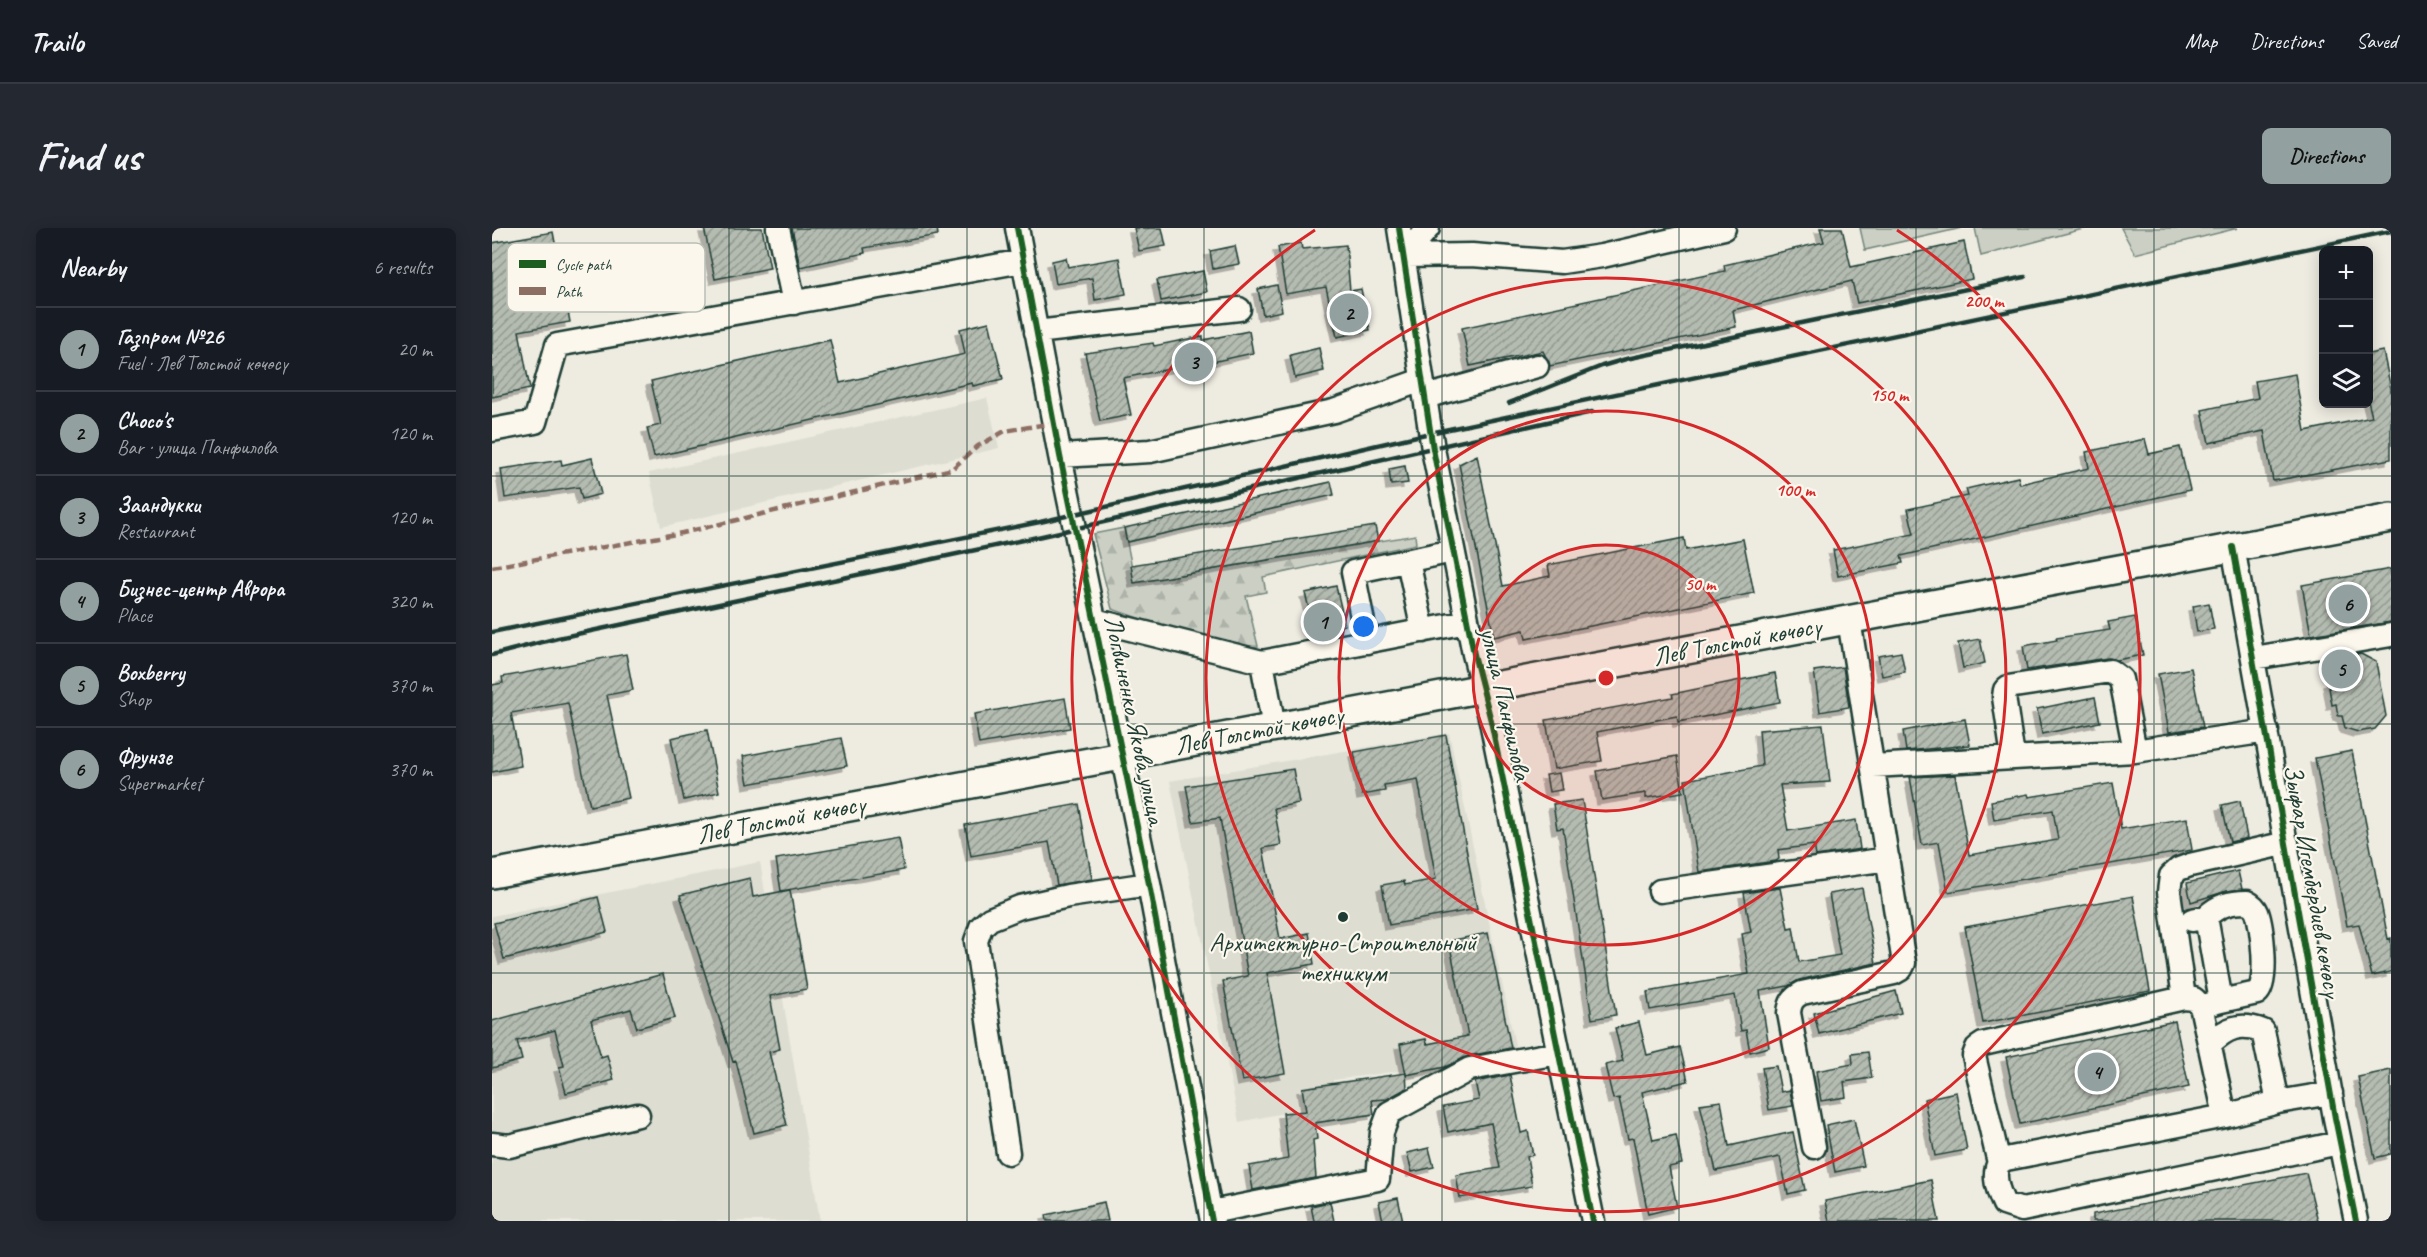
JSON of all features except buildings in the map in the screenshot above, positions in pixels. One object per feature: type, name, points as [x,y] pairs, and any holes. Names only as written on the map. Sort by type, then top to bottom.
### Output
[{"type":"main road","name":"Лев Толстой көчөсү","points":[[492,874],[2391,518]]},
{"type":"street","points":[[778,228],[794,303]]},
{"type":"street","name":"Логвиненко Якова улица","points":[[1017,228],[1060,456],[1149,884],[1211,1216]]},
{"type":"street","name":"улица Панфилова","points":[[1400,228],[1424,388],[1467,622],[1484,688],[1593,1221]]},
{"type":"street","points":[[1404,256],[1428,228]]},
{"type":"street","points":[[1404,256],[1472,255],[1562,262],[1602,256],[1724,228]]},
{"type":"street","points":[[492,429],[535,422],[557,345],[1023,261]]},
{"type":"street","points":[[1036,332],[1239,309]]},
{"type":"street","points":[[1060,456],[1161,448],[1334,411],[1424,388],[1537,366]]},
{"type":"street","name":"Зыфар Игембердиев көчөсү","points":[[2234,547],[2339,1143],[2356,1221]]},
{"type":"street","points":[[1367,642],[1353,572],[1454,551]]},
{"type":"street","points":[[1408,561],[1423,631]]},
{"type":"street","points":[[1094,620],[1262,662],[1467,622]]},
{"type":"street","name":"Лев Толстой көчөсү","points":[[1814,1147],[1789,1013],[1790,1005],[1794,998],[1802,993],[1894,973],[1901,969],[1904,963],[1850,620]]},
{"type":"street","points":[[2254,658],[2391,635]]},
{"type":"street","points":[[1262,662],[1274,728]]},
{"type":"street","points":[[2013,757],[2004,697],[2008,687],[2110,671],[2121,679],[2136,751]]},
{"type":"street","points":[[1873,766],[2136,751],[2267,731]]},
{"type":"street","points":[[2225,1116],[2202,1002],[2174,925],[2169,882],[2171,876],[2179,869],[2287,843]]},
{"type":"street","points":[[1660,891],[1888,859]]},
{"type":"street","points":[[1008,1153],[976,941],[981,927],[990,919],[1020,908],[1068,896],[1149,884]]},
{"type":"street","points":[[1999,1163],[1974,1056],[1977,1048],[1983,1044],[2257,993],[2261,989],[2265,973],[2257,912],[2247,902],[2222,905],[2206,917],[2174,925]]},
{"type":"street","points":[[2202,1002],[2206,917]]},
{"type":"street","points":[[2210,1044],[2230,1028],[2241,1026],[2263,1031],[2278,1102]]},
{"type":"street","points":[[1211,1216],[1378,1179],[1382,1132],[1389,1113],[1470,1069],[1558,1053]]},
{"type":"street","points":[[2331,1093],[2018,1157],[1999,1163],[1995,1170],[2004,1204],[2022,1210],[2339,1143]]},
{"type":"street","points":[[492,1144],[509,1146],[638,1115]]},
{"type":"shaded area","points":[[987,398],[999,448],[661,527],[649,473]]},
{"type":"shaded area","name":"Архитектурно-Строительный техникум","points":[[1449,733],[1517,1054],[1411,1078],[1399,1071],[1333,1080],[1333,1103],[1239,1122],[1170,781]]},
{"type":"shaded area","points":[[760,862],[820,1221],[492,1221],[492,916]]},
{"type":"green space","points":[[1860,228],[1962,228],[1865,250]]},
{"type":"green space","points":[[1975,228],[2087,228],[1981,256]]},
{"type":"green space","points":[[2121,228],[2238,228],[2135,254]]},
{"type":"green space","points":[[1124,528],[1135,583],[1415,535],[1416,544],[1263,577],[1266,592],[1246,596],[1258,646],[1246,647],[1112,609],[1093,534]]},
{"type":"railway","points":[[492,632],[1040,522],[1430,433],[2391,231]]},
{"type":"railway","points":[[1509,403],[1602,366],[1626,359],[2025,277]]},
{"type":"railway","points":[[492,655],[558,638],[1042,536],[1592,412]]},
{"type":"marked path","points":[[492,567],[682,533],[952,469],[978,446],[1005,431],[1053,423]]},
{"type":"cycle path","points":[[1017,228],[1060,456],[1149,884],[1212,1221]]},
{"type":"cycle path","points":[[1399,228],[1433,449],[1593,1221]]},
{"type":"cycle path","points":[[2233,547],[2335,1118],[2356,1221]]},
{"type":"place","name":"Choco's","points":[[1349,313]]},
{"type":"place","name":"Заандукки","points":[[1194,362]]},
{"type":"place","name":"Фрунзе","points":[[2348,604]]},
{"type":"place","name":"Газпром №26","points":[[1323,622]]},
{"type":"place","name":"Boxberry","points":[[2341,669]]},
{"type":"place","name":"Архитектурно-Строительный техникум","points":[[1343,917]]},
{"type":"place","name":"Бизнес-центр Аврора","points":[[2097,1072]]}]
